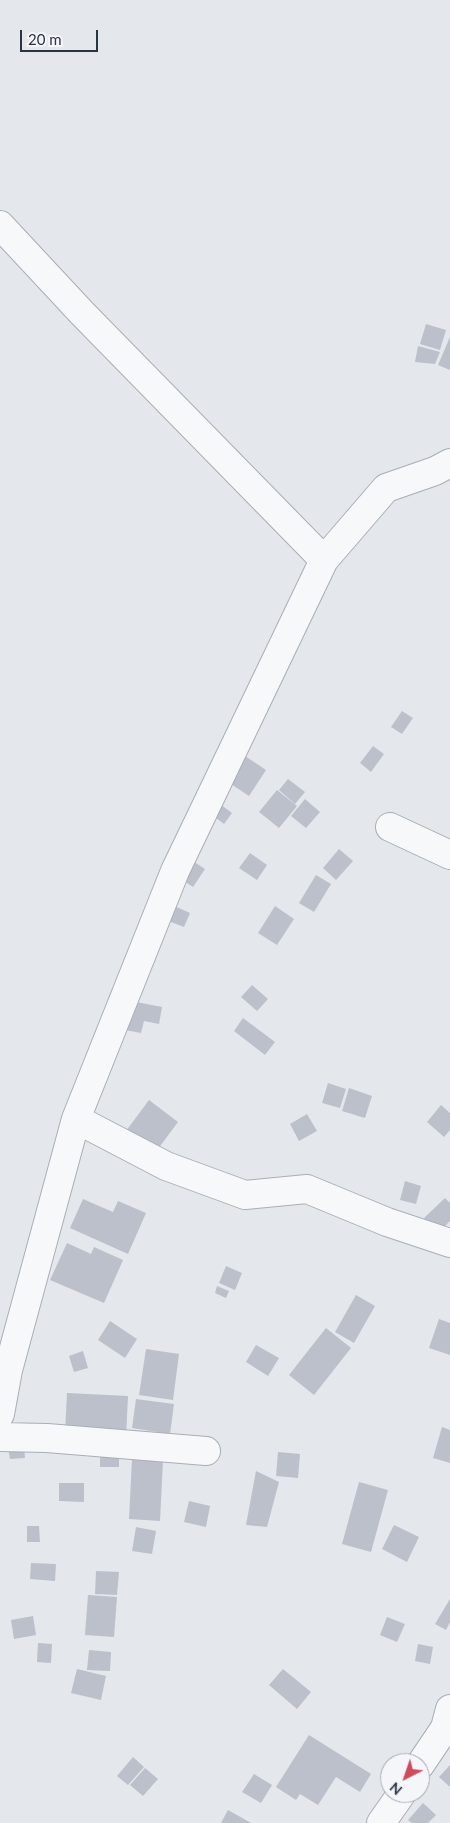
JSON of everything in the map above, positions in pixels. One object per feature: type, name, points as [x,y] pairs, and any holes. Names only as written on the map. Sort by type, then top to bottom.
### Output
[{"type":"street","points":[[0,225],[89,320],[324,560]]},
{"type":"street","points":[[0,1408],[8,1370],[76,1119],[175,871],[324,560],[386,488],[435,471],[450,463]]},
{"type":"street","points":[[390,827],[450,855]]},
{"type":"street","points":[[76,1119],[166,1166],[245,1195],[307,1189],[387,1222],[450,1243]]},
{"type":"street","points":[[0,1437],[47,1438],[206,1451]]},
{"type":"street","points":[[428,1753],[445,1728],[450,1709]]},
{"type":"street","points":[[381,1823],[395,1803]]},
{"type":"building","points":[[426,324],[446,330],[440,350],[420,344]]},
{"type":"building","points":[[450,337],[450,370],[438,365]]},
{"type":"building","points":[[418,346],[440,352],[435,364],[415,362]]},
{"type":"building","points":[[402,711],[413,718],[402,734],[391,727]]},
{"type":"building","points":[[373,746],[384,754],[371,772],[360,763]]},
{"type":"building","points":[[242,754],[266,770],[249,796],[225,780]]},
{"type":"building","points":[[288,779],[305,792],[295,804],[279,790]]},
{"type":"building","points":[[277,790],[297,806],[279,828],[259,812]]},
{"type":"building","points":[[305,799],[320,812],[306,828],[291,816]]},
{"type":"building","points":[[216,801],[232,813],[224,824],[208,812]]},
{"type":"building","points":[[339,849],[353,861],[336,880],[323,868]]},
{"type":"building","points":[[250,853],[267,865],[257,880],[239,868]]},
{"type":"building","points":[[188,858],[205,869],[193,887],[176,876]]},
{"type":"building","points":[[316,875],[331,884],[314,912],[299,903]]},
{"type":"building","points":[[172,905],[190,913],[184,927],[166,920]]},
{"type":"building","points":[[275,906],[294,919],[277,945],[258,933]]},
{"type":"building","points":[[252,985],[268,999],[257,1011],[241,997]]},
{"type":"building","points":[[126,1000],[162,1007],[159,1024],[144,1021],[141,1033],[120,1029]]},
{"type":"building","points":[[243,1018],[275,1042],[265,1055],[234,1031]]},
{"type":"building","points":[[328,1083],[346,1089],[340,1108],[322,1103]]},
{"type":"building","points":[[349,1088],[372,1096],[365,1118],[342,1111]]},
{"type":"building","points":[[149,1100],[178,1122],[155,1153],[126,1131]]},
{"type":"building","points":[[441,1105],[450,1113],[450,1130],[444,1137],[427,1122]]},
{"type":"building","points":[[307,1114],[317,1131],[299,1141],[290,1124]]},
{"type":"building","points":[[405,1181],[421,1186],[416,1204],[400,1200]]},
{"type":"building","points":[[445,1198],[450,1203],[450,1221],[438,1233],[424,1218]]},
{"type":"building","points":[[83,1199],[113,1212],[118,1201],[146,1213],[128,1254],[70,1228]]},
{"type":"building","points":[[67,1243],[91,1254],[94,1247],[123,1260],[104,1303],[50,1280]]},
{"type":"building","points":[[226,1266],[242,1273],[235,1290],[219,1283]]},
{"type":"building","points":[[217,1286],[229,1291],[226,1298],[215,1293]]},
{"type":"building","points":[[356,1295],[375,1306],[354,1343],[335,1332]]},
{"type":"building","points":[[439,1319],[450,1323],[450,1355],[429,1348]]},
{"type":"building","points":[[110,1321],[137,1339],[125,1358],[98,1340]]},
{"type":"building","points":[[326,1328],[351,1348],[314,1395],[289,1375]]},
{"type":"building","points":[[256,1345],[279,1358],[268,1376],[246,1362]]},
{"type":"building","points":[[146,1349],[179,1354],[173,1400],[139,1395]]},
{"type":"building","points":[[83,1351],[88,1368],[74,1372],[69,1356]]},
{"type":"building","points":[[67,1393],[128,1396],[126,1437],[65,1433]]},
{"type":"building","points":[[136,1399],[174,1404],[170,1434],[132,1428]]},
{"type":"building","points":[[442,1427],[450,1430],[450,1463],[433,1458]]},
{"type":"building","points":[[24,1445],[25,1458],[10,1459],[8,1447]]},
{"type":"building","points":[[119,1445],[119,1467],[100,1467],[100,1446]]},
{"type":"building","points":[[278,1452],[300,1454],[298,1478],[276,1476]]},
{"type":"building","points":[[132,1459],[163,1461],[160,1521],[129,1519]]},
{"type":"building","points":[[256,1471],[279,1482],[267,1527],[246,1525]]},
{"type":"building","points":[[359,1482],[388,1490],[371,1552],[342,1544]]},
{"type":"building","points":[[59,1483],[84,1483],[84,1502],[59,1501]]},
{"type":"building","points":[[189,1501],[210,1506],[206,1527],[184,1522]]},
{"type":"building","points":[[394,1525],[419,1537],[407,1562],[382,1549]]},
{"type":"building","points":[[27,1526],[39,1526],[40,1542],[27,1542]]},
{"type":"building","points":[[136,1527],[156,1531],[152,1554],[132,1551]]},
{"type":"building","points":[[31,1563],[56,1564],[55,1581],[30,1579]]},
{"type":"building","points":[[96,1571],[119,1572],[117,1595],[95,1594]]},
{"type":"building","points":[[88,1595],[117,1597],[114,1637],[85,1635]]},
{"type":"building","points":[[450,1599],[450,1622],[446,1630],[435,1624]]},
{"type":"building","points":[[33,1616],[36,1635],[14,1639],[11,1620]]},
{"type":"building","points":[[387,1617],[405,1624],[397,1642],[380,1635]]},
{"type":"building","points":[[38,1643],[52,1644],[51,1663],[37,1662]]},
{"type":"building","points":[[418,1644],[433,1647],[430,1664],[415,1661]]},
{"type":"building","points":[[89,1650],[111,1652],[110,1671],[87,1670]]},
{"type":"building","points":[[77,1669],[106,1676],[101,1700],[71,1693]]},
{"type":"building","points":[[283,1669],[311,1692],[297,1709],[269,1685]]},
{"type":"building","points":[[309,1735],[371,1774],[360,1792],[336,1777],[318,1805],[300,1794],[296,1800],[276,1787]]},
{"type":"building","points":[[133,1757],[144,1767],[128,1785],[117,1776]]},
{"type":"building","points":[[450,1765],[450,1787],[439,1777]]},
{"type":"building","points":[[145,1768],[158,1779],[143,1796],[130,1785]]},
{"type":"building","points":[[254,1774],[272,1785],[261,1803],[242,1792]]},
{"type":"building","points":[[423,1803],[436,1815],[428,1823],[412,1823],[408,1820]]},
{"type":"building","points":[[228,1810],[251,1823],[221,1823]]}]
